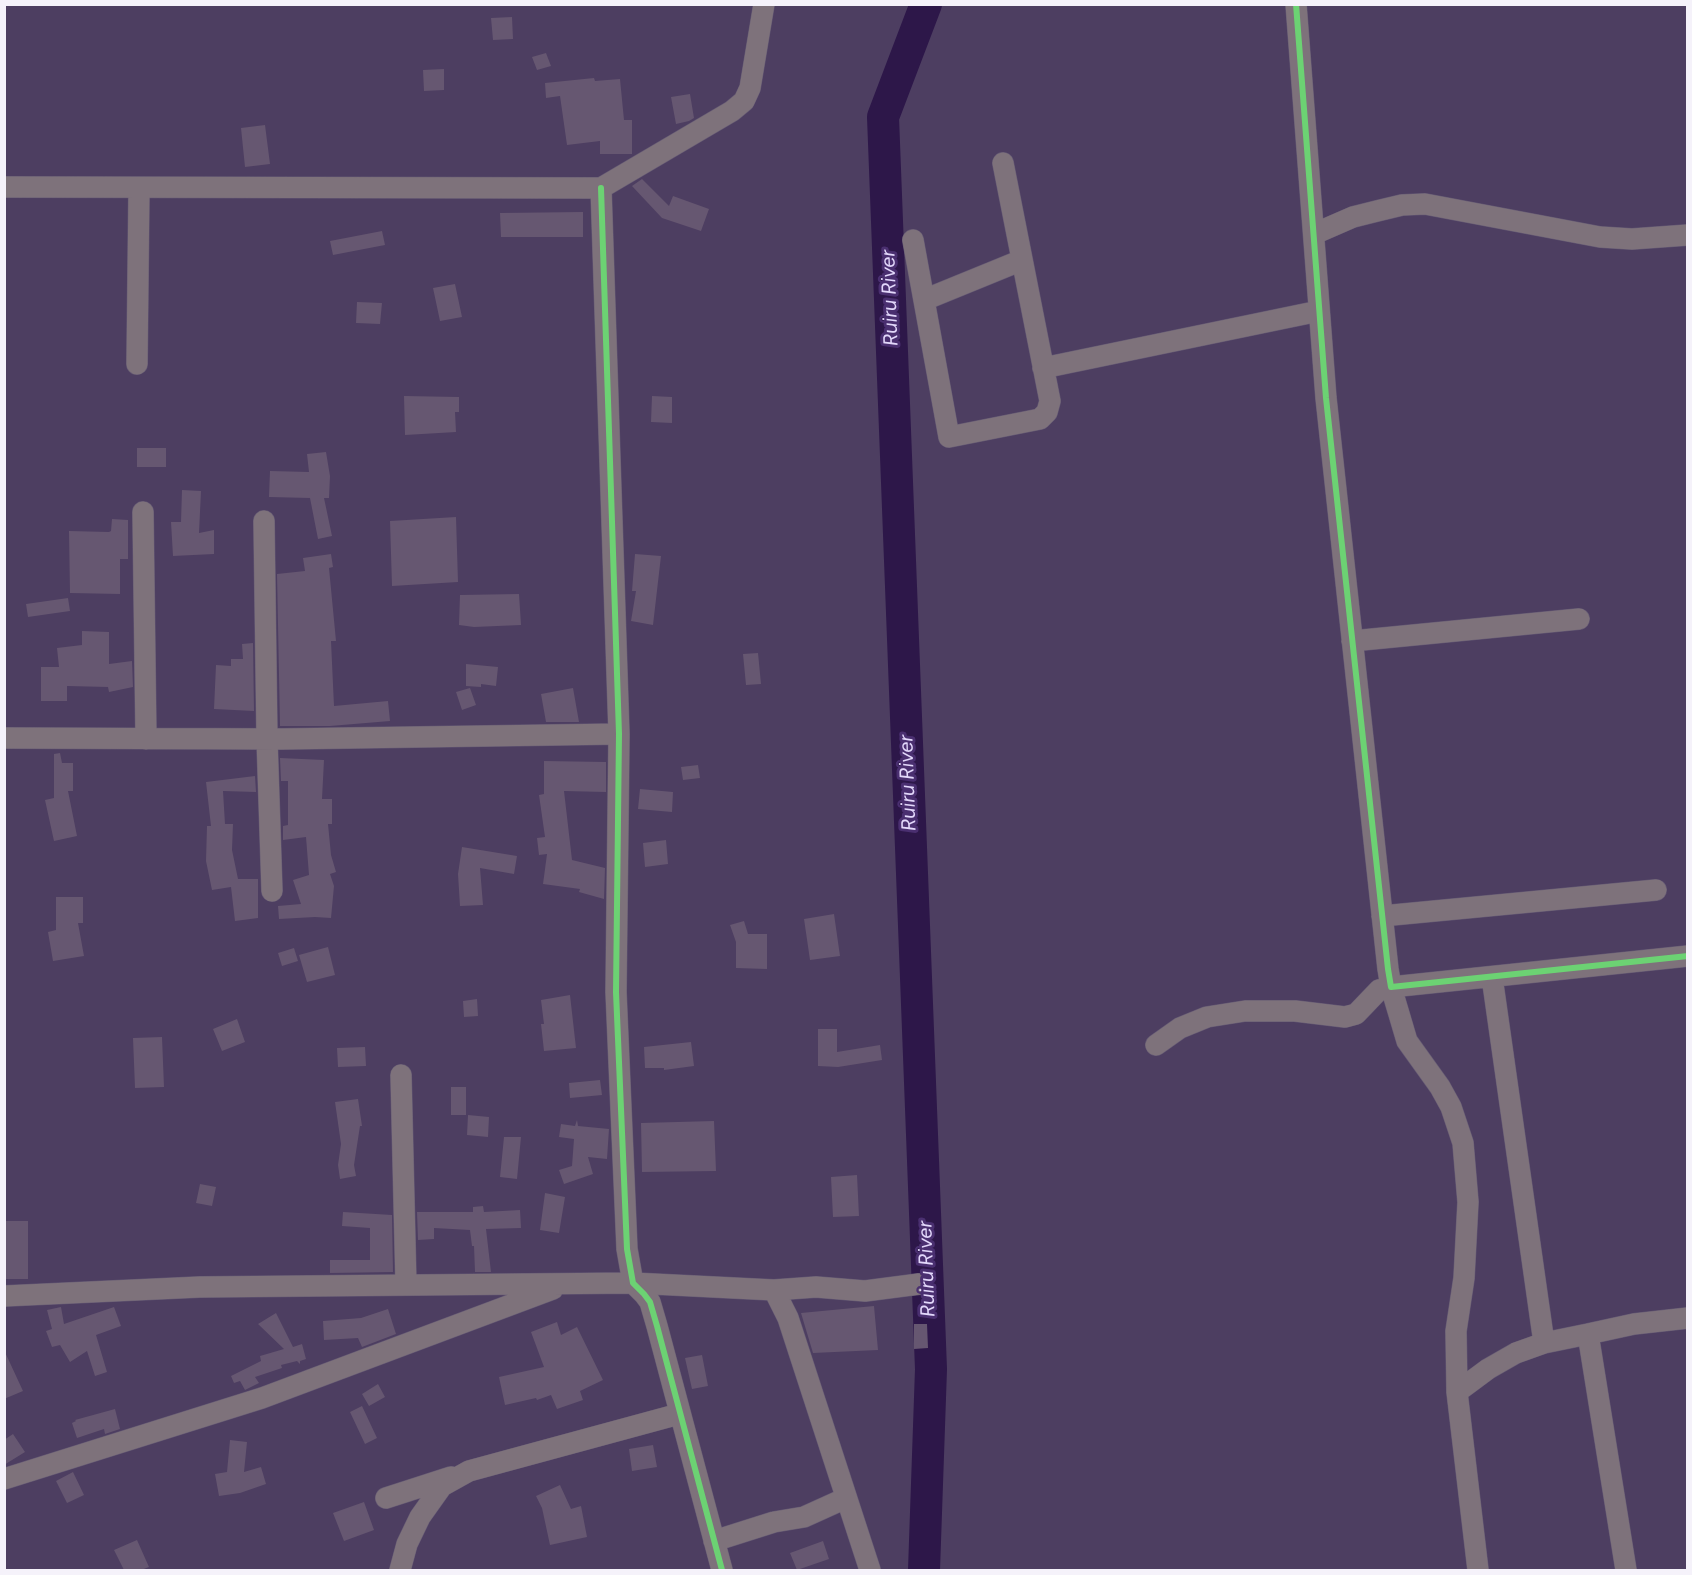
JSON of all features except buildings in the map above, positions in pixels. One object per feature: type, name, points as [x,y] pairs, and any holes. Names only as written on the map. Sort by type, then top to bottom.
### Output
[{"type":"street","points":[[4,187],[601,189],[732,111],[744,101],[750,88],[764,4]]},
{"type":"street","points":[[1296,4],[1326,398],[1391,987],[1407,1041],[1440,1087],[1451,1107],[1463,1143],[1468,1202],[1464,1278],[1456,1331],[1457,1392],[1478,1570]]},
{"type":"street","points":[[913,240],[949,437],[1040,419],[1047,412],[1050,401],[1003,163]]},
{"type":"street","points":[[137,364],[139,188]]},
{"type":"street","points":[[601,189],[619,734],[616,992],[627,1249],[633,1283],[650,1302],[722,1570]]},
{"type":"street","points":[[1314,234],[1353,217],[1402,205],[1425,204],[1600,237],[1632,239],[1688,235]]},
{"type":"street","points":[[924,300],[1022,260]]},
{"type":"street","points":[[1043,368],[1320,311]]},
{"type":"street","points":[[143,512],[146,739]]},
{"type":"street","points":[[264,521],[272,891]]},
{"type":"street","points":[[1353,641],[1579,620]]},
{"type":"street","points":[[4,738],[267,739],[619,734]]},
{"type":"street","points":[[1382,916],[1656,890]]},
{"type":"street","points":[[1156,1045],[1180,1028],[1207,1017],[1245,1011],[1295,1011],[1345,1017],[1356,1014],[1379,990],[1391,987],[1688,956]]},
{"type":"street","points":[[1492,977],[1544,1343]]},
{"type":"street","points":[[401,1075],[406,1285]]},
{"type":"street","points":[[4,1296],[200,1287],[633,1283],[774,1290],[816,1287],[865,1291],[919,1284]]},
{"type":"street","points":[[4,1479],[262,1398],[568,1284]]},
{"type":"street","points":[[774,1290],[788,1318],[870,1570]]},
{"type":"street","points":[[1457,1392],[1488,1369],[1516,1353],[1544,1343],[1634,1324],[1688,1318]]},
{"type":"street","points":[[1588,1334],[1626,1570]]},
{"type":"street","points":[[386,1498],[469,1471],[679,1414]]},
{"type":"street","points":[[400,1570],[407,1544],[420,1517],[442,1486],[469,1471]]},
{"type":"street","points":[[714,1541],[774,1522],[804,1517],[846,1498]]},
{"type":"waterway","name":"Ruiru River","points":[[924,1570],[931,1369],[883,117],[926,4]]},
{"type":"cycle path","points":[[1296,4],[1326,398],[1391,987],[1688,956]]},
{"type":"cycle path","points":[[601,188],[619,734],[616,992],[627,1249],[633,1283],[650,1302],[722,1570]]}]
